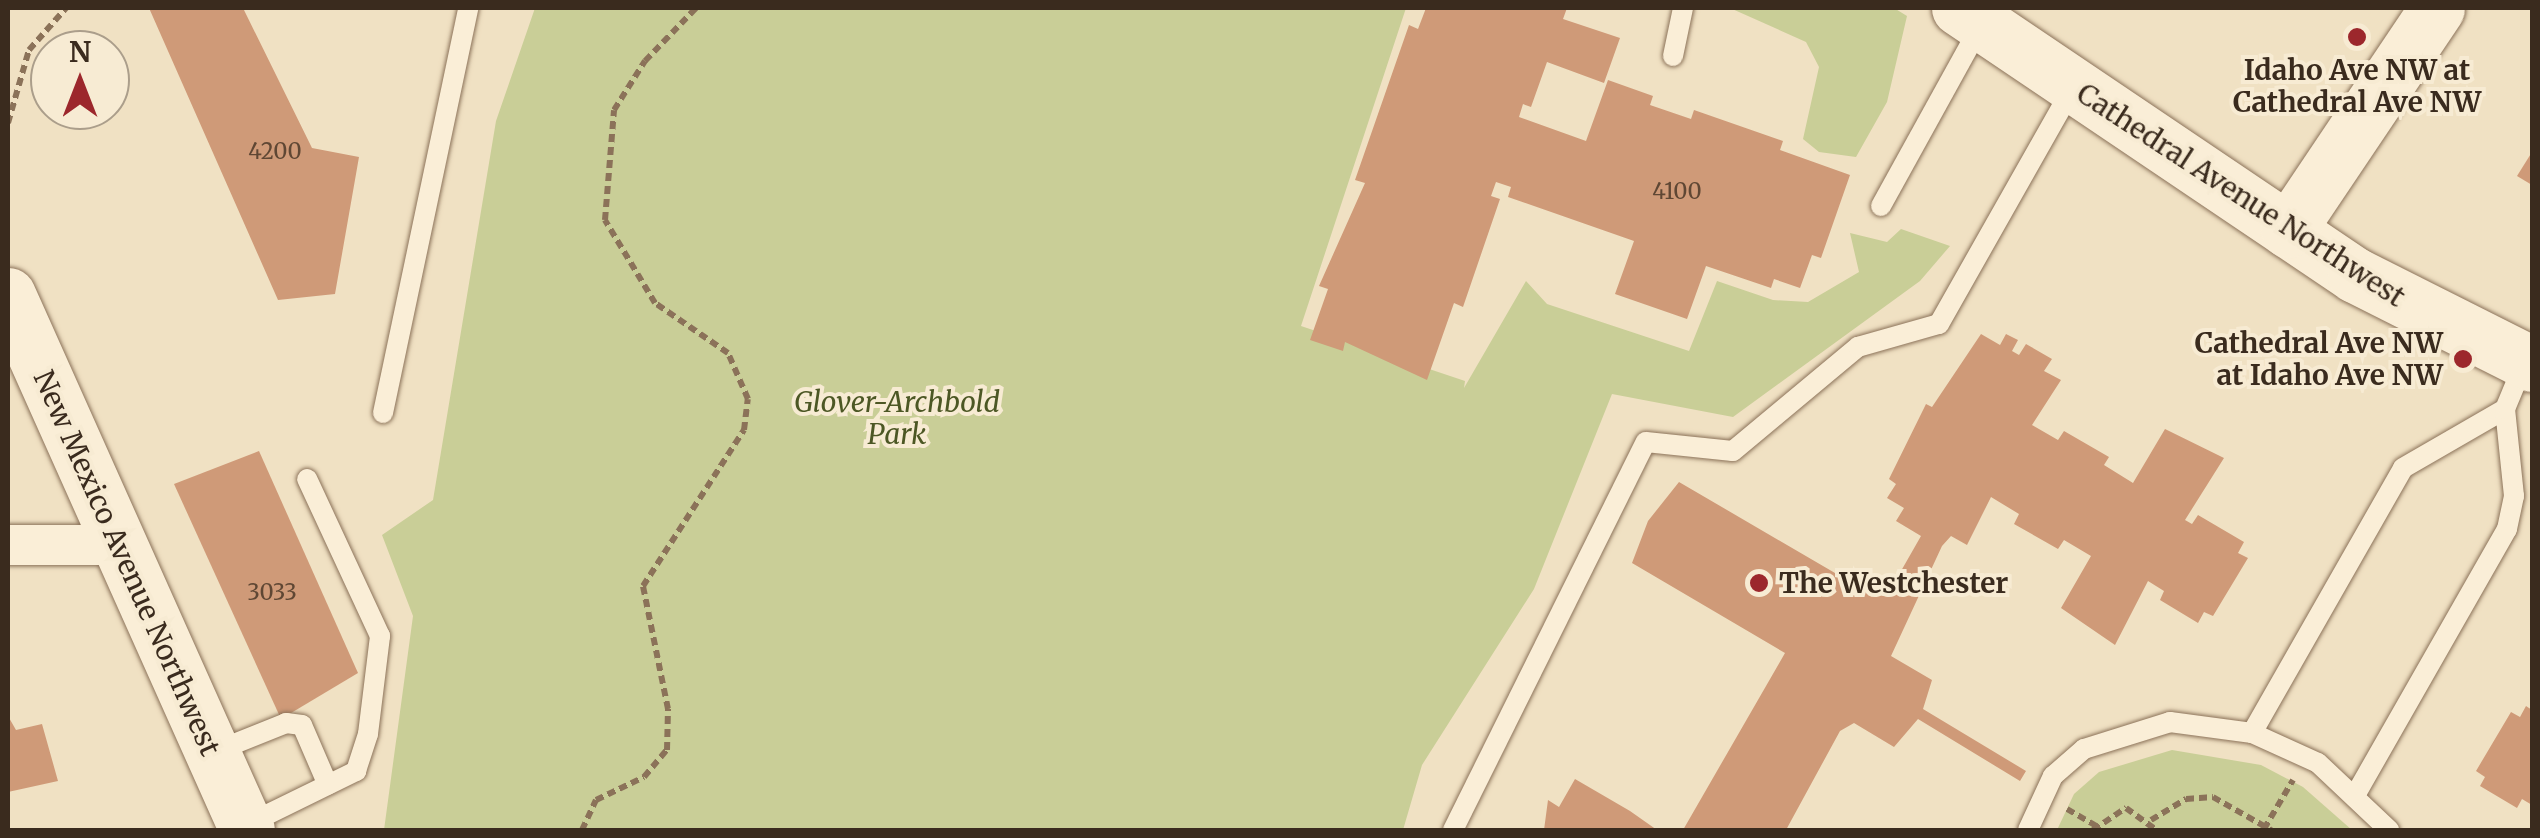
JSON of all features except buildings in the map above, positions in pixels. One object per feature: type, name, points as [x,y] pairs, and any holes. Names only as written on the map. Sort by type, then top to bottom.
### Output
[{"type":"street","points":[[2288,230],[2437,8]]},
{"type":"street","name":"Cathedral Avenue Northwest","points":[[1987,17],[2074,86],[2288,230],[2521,378]]},
{"type":"street","name":"New Mexico Avenue Northwest","points":[[8,295],[246,828]]},
{"type":"street","points":[[8,545],[118,544]]},
{"type":"lane","points":[[383,413],[468,8]]},
{"type":"lane","points":[[1673,56],[1683,8]]},
{"type":"lane","points":[[1881,206],[1987,17]]},
{"type":"lane","points":[[1453,830],[1646,442],[1733,451],[1858,346],[1939,324],[2074,86]]},
{"type":"lane","points":[[2252,733],[2403,468],[2521,378]]},
{"type":"lane","points":[[2356,792],[2508,529],[2514,496],[2521,378]]},
{"type":"lane","points":[[246,828],[356,772],[380,636],[307,479]]},
{"type":"lane","points":[[2028,830],[2052,776],[2084,749],[2124,730],[2170,722],[2252,733],[2306,758],[2356,792],[2389,830]]},
{"type":"lane","points":[[212,753],[286,723],[302,725],[328,785]]},
{"type":"path","points":[[8,123],[30,50],[66,8]]},
{"type":"path","points":[[582,830],[596,800],[644,777],[667,750],[668,709],[643,586],[744,430],[748,399],[728,353],[655,304],[605,220],[614,110],[645,61],[696,8]]},
{"type":"path","points":[[2151,820],[2186,798],[2214,797],[2266,830],[2306,758]]},
{"type":"path","points":[[2278,768],[2294,776]]},
{"type":"path","points":[[2053,820],[2070,790]]},
{"type":"path","points":[[2061,806],[2095,828],[2126,808],[2151,820],[2156,830]]},
{"type":"green space","name":"Glover-Archbold Park","points":[[535,8],[1406,8],[1301,326],[1465,381],[1464,388],[1526,281],[1547,304],[1689,351],[1717,281],[1773,300],[1808,302],[1859,272],[1850,233],[1887,242],[1901,229],[1950,246],[1920,281],[1733,417],[1612,394],[1534,589],[1422,765],[1403,830],[384,830],[413,616],[382,535],[433,500],[496,121]]},
{"type":"green space","points":[[1730,8],[1894,8],[1907,16],[1887,102],[1856,157],[1819,152],[1803,139],[1819,67],[1806,42]]},
{"type":"green space","points":[[2172,750],[2261,765],[2303,787],[2352,830],[2057,830],[2074,794],[2099,772]]},
{"type":"place","name":"Idaho Ave NW at Cathedral Ave NW","points":[[2357,37]]},
{"type":"place","name":"Cathedral Ave NW at Idaho Ave NW","points":[[2463,359]]},
{"type":"place","name":"The Westchester","points":[[1759,583]]}]
